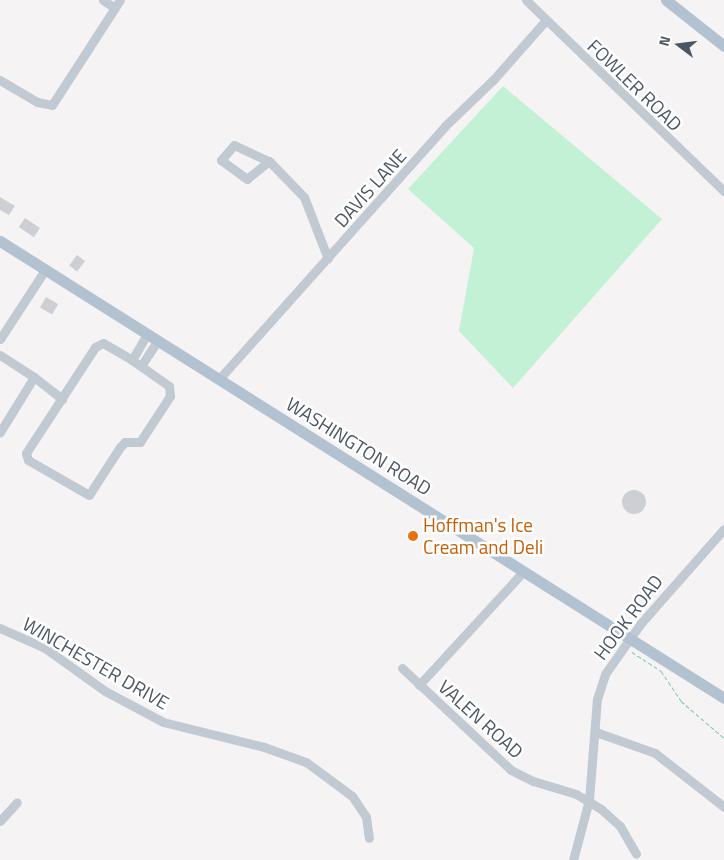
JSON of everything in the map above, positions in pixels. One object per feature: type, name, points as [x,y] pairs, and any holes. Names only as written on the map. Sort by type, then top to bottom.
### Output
[{"type":"main road","points":[[666,0],[724,46]]},
{"type":"main road","name":"WASHINGTON ROAD","points":[[0,241],[524,571],[626,642],[724,698]]},
{"type":"street","points":[[0,80],[44,106],[52,105],[117,4],[103,0]]},
{"type":"street","name":"FOWLER ROAD","points":[[526,0],[724,191]]},
{"type":"street","name":"DAVIS LANE","points":[[219,379],[445,126],[493,80],[546,20]]},
{"type":"street","points":[[269,161],[247,179],[222,160],[234,145],[269,161],[304,197],[328,259]]},
{"type":"street","points":[[0,338],[45,270]]},
{"type":"street","points":[[132,360],[148,334]]},
{"type":"street","points":[[141,366],[158,340]]},
{"type":"street","points":[[103,343],[141,366],[169,386],[170,396],[140,442],[125,442],[89,495],[28,460],[26,453],[95,347],[103,343]]},
{"type":"street","points":[[0,355],[62,398]]},
{"type":"street","points":[[0,432],[34,377]]},
{"type":"street","name":"HOOK ROAD","points":[[573,860],[589,800],[602,682],[626,642],[724,528]]},
{"type":"street","points":[[419,684],[524,571]]},
{"type":"street","name":"WINCHESTER DRIVE","points":[[0,628],[45,648],[108,693],[163,722],[264,747],[306,762],[356,802],[366,817],[370,838]]},
{"type":"street","name":"VALEN ROAD","points":[[402,668],[511,770],[589,800],[620,826],[636,854]]},
{"type":"street","points":[[596,732],[655,753],[724,807]]},
{"type":"street","points":[[0,821],[17,802]]},
{"type":"path","points":[[626,642],[661,671],[681,701],[724,738]]},
{"type":"green space","points":[[503,86],[662,219],[513,388],[459,331],[474,248],[408,189]]},
{"type":"building","points":[[0,197],[15,206],[9,215],[0,210]]},
{"type":"building","points":[[25,218],[40,228],[34,237],[19,227]]},
{"type":"building","points":[[77,255],[85,261],[77,271],[69,265]]},
{"type":"building","points":[[46,297],[58,304],[52,314],[40,307]]},
{"type":"building","points":[[634,490],[642,494],[646,502],[642,510],[634,514],[626,510],[622,502],[626,494]]},
{"type":"place","name":"Hoffman's Ice Cream and Deli","points":[[413,536]]}]
